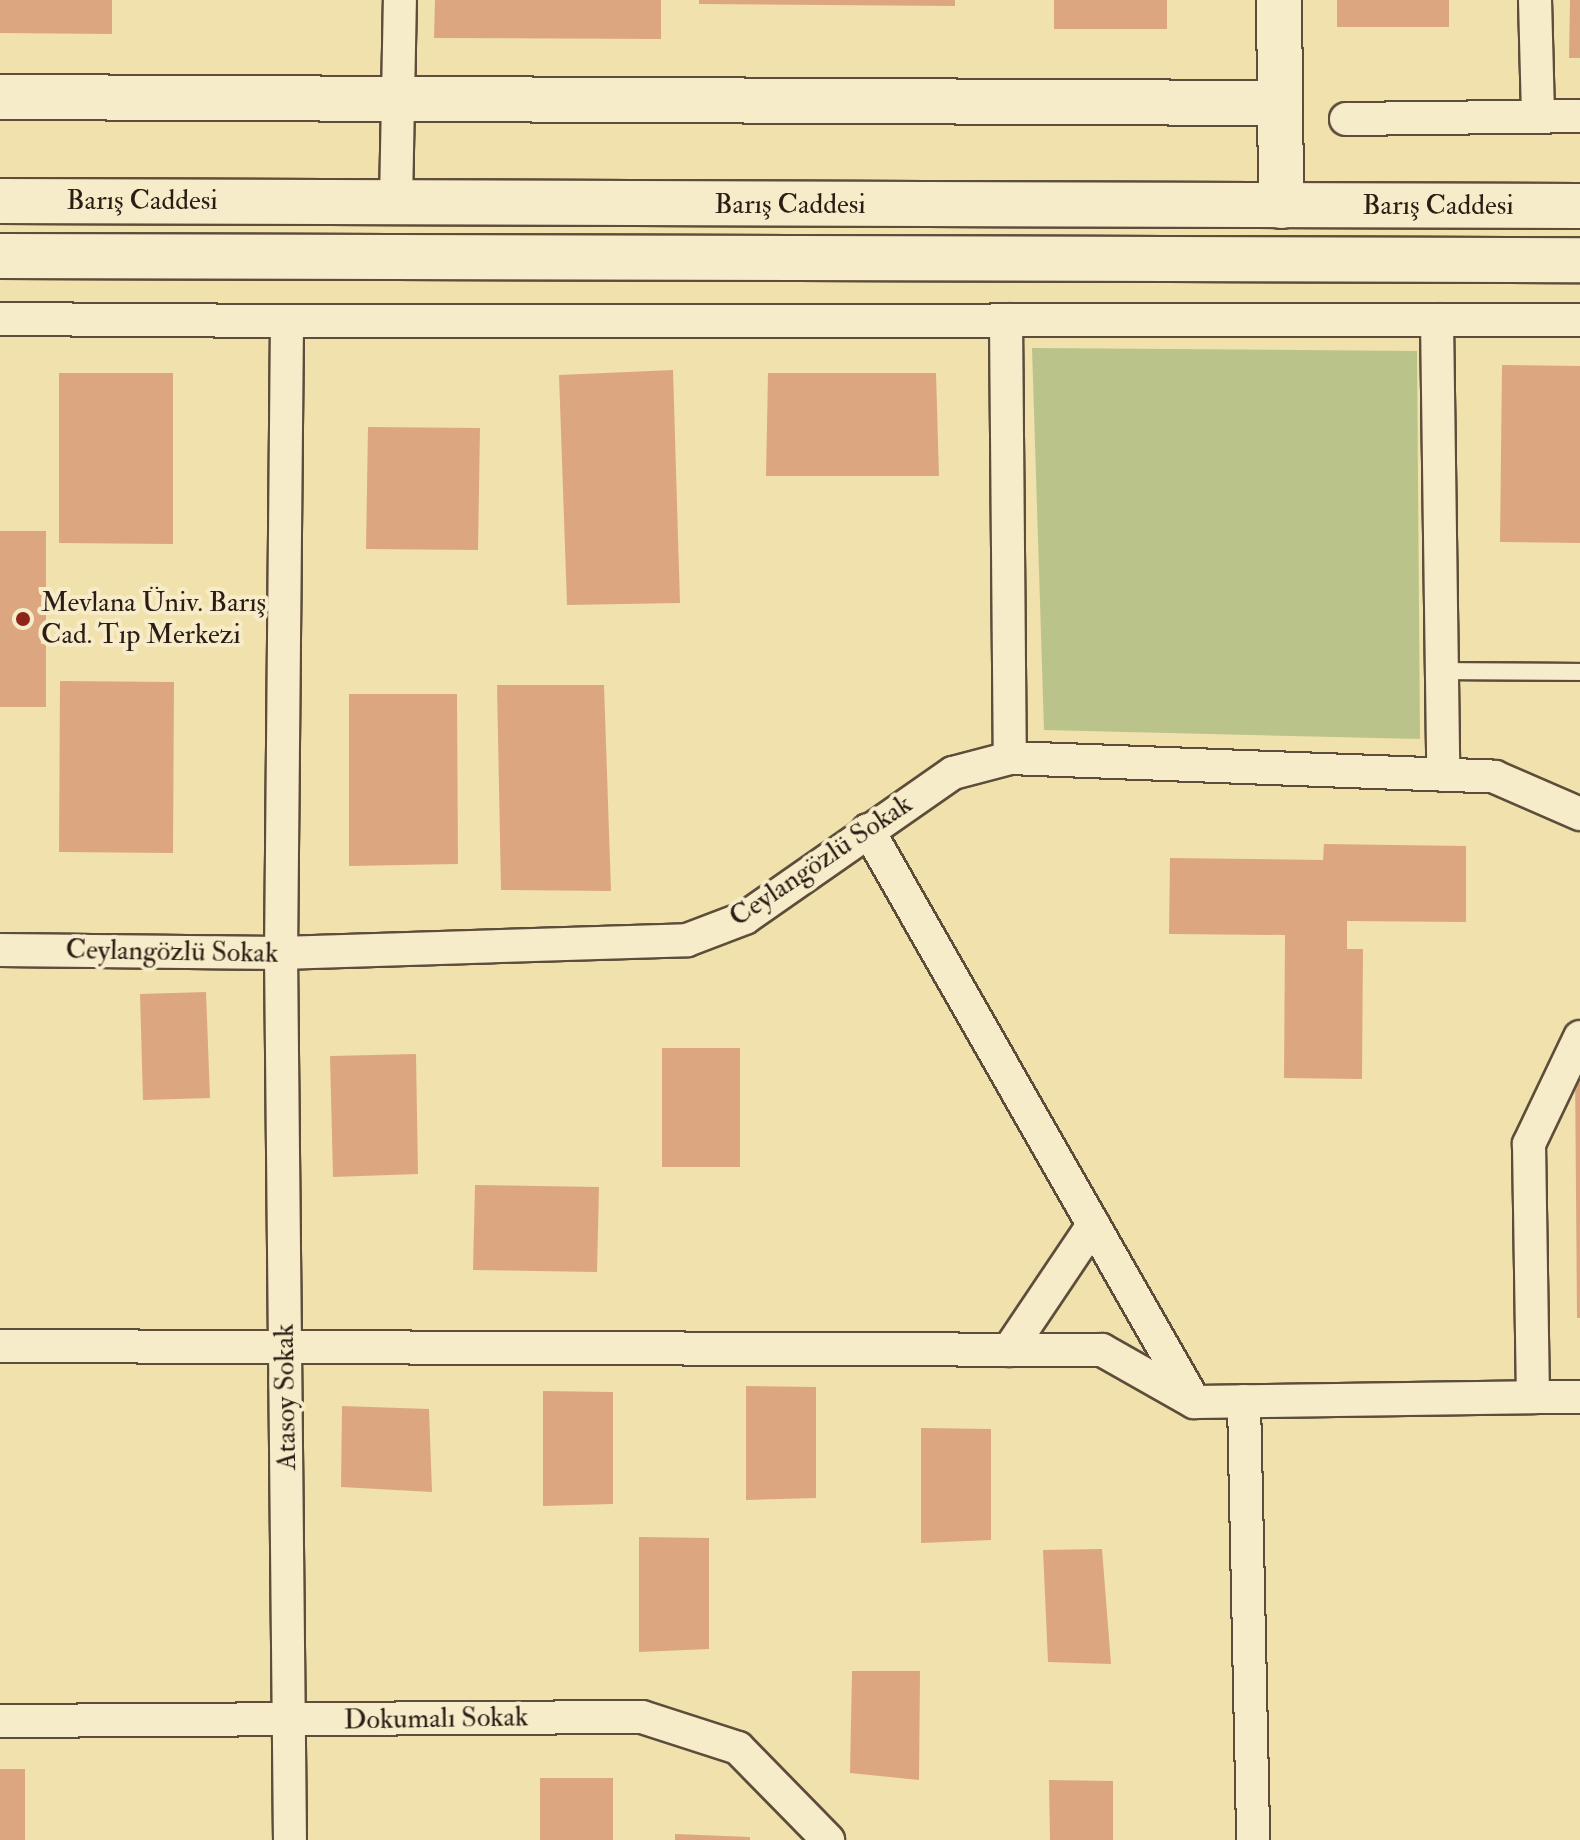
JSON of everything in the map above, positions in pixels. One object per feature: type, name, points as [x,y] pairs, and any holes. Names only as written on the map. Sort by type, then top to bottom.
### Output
[{"type":"main road","points":[[1279,0],[1281,206]]},
{"type":"main road","points":[[0,97],[1280,103]]},
{"type":"main road","name":"Barış Caddesi","points":[[0,201],[1580,206]]},
{"type":"main road","name":"Barış Caddesi","points":[[0,256],[1580,260]]},
{"type":"street","points":[[396,203],[400,0]]},
{"type":"street","points":[[1535,0],[1538,116]]},
{"type":"street","points":[[1346,119],[1580,116]]},
{"type":"street","points":[[0,319],[1580,320]]},
{"type":"street","points":[[1006,320],[1010,758]]},
{"type":"street","points":[[1437,320],[1443,775]]},
{"type":"street","name":"Atasoy Sokak","points":[[287,321],[281,953],[290,1840]]},
{"type":"street","name":"Ceylangözlü Sokak","points":[[0,950],[281,953],[687,940],[745,918],[953,773],[1010,758],[1495,777],[1580,814]]},
{"type":"street","points":[[868,830],[1194,1402]]},
{"type":"street","points":[[1533,1397],[1529,1144],[1580,1037]]},
{"type":"street","points":[[1009,1350],[1093,1225]]},
{"type":"street","points":[[0,1346],[1102,1350],[1194,1402],[1580,1397]]},
{"type":"street","points":[[1244,1401],[1253,1840]]},
{"type":"street","name":"Dokumalı Sokak","points":[[0,1721],[642,1717],[738,1748],[828,1840]]},
{"type":"lane","points":[[1442,671],[1580,672]]},
{"type":"green space","points":[[1032,348],[1417,351],[1420,739],[1044,730]]},
{"type":"building","points":[[0,0],[112,0],[112,34],[0,33]]},
{"type":"building","points":[[435,0],[661,0],[661,39],[434,38]]},
{"type":"building","points":[[699,0],[955,0],[955,6],[699,4]]},
{"type":"building","points":[[1054,0],[1167,0],[1167,29],[1054,29]]},
{"type":"building","points":[[1337,0],[1449,0],[1449,27],[1337,27]]},
{"type":"building","points":[[1570,0],[1580,0],[1580,58],[1569,58]]},
{"type":"building","points":[[1502,365],[1580,366],[1580,543],[1500,542]]},
{"type":"building","points":[[673,370],[680,603],[567,605],[559,375]]},
{"type":"building","points":[[59,373],[173,373],[173,544],[59,543]]},
{"type":"building","points":[[768,373],[936,373],[939,476],[766,476]]},
{"type":"building","points":[[368,427],[480,428],[478,550],[366,549]]},
{"type":"building","name":"Mevlana Üniv. Barış Cad. Tıp Merkezi","points":[[0,531],[46,531],[46,707],[0,707]]},
{"type":"building","points":[[60,681],[174,682],[173,853],[59,852]]},
{"type":"building","points":[[497,685],[604,685],[611,891],[501,890]]},
{"type":"building","points":[[349,694],[457,694],[458,864],[349,866]]},
{"type":"building","points":[[1324,844],[1466,846],[1466,922],[1347,921],[1347,949],[1363,949],[1362,1079],[1284,1078],[1285,935],[1169,934],[1170,858],[1323,860]]},
{"type":"building","points":[[206,992],[210,1098],[143,1100],[140,994]]},
{"type":"building","points":[[662,1048],[740,1048],[740,1167],[662,1167]]},
{"type":"building","points":[[416,1054],[418,1174],[333,1177],[330,1056]]},
{"type":"building","points":[[1575,1067],[1580,1067],[1580,1318],[1577,1318]]},
{"type":"building","points":[[475,1185],[599,1187],[597,1272],[473,1270]]},
{"type":"building","points":[[746,1386],[816,1387],[816,1498],[746,1500]]},
{"type":"building","points":[[543,1391],[613,1392],[613,1504],[543,1506]]},
{"type":"building","points":[[342,1406],[429,1409],[432,1492],[341,1487]]},
{"type":"building","points":[[921,1428],[991,1429],[991,1540],[921,1543]]},
{"type":"building","points":[[639,1537],[709,1538],[709,1649],[639,1652]]},
{"type":"building","points":[[1102,1549],[1111,1664],[1048,1662],[1043,1550]]},
{"type":"building","points":[[852,1671],[920,1671],[919,1780],[850,1773]]},
{"type":"building","points":[[0,1769],[25,1769],[25,1840],[0,1840]]},
{"type":"building","points":[[540,1778],[613,1778],[613,1840],[540,1840]]},
{"type":"building","points":[[1049,1780],[1113,1781],[1113,1840],[1050,1840]]},
{"type":"building","points":[[675,1834],[750,1837],[750,1840],[675,1840]]},
{"type":"place","name":"Mevlana Üniv. Barış Cad. Tıp Merkezi","points":[[23,619]]}]
